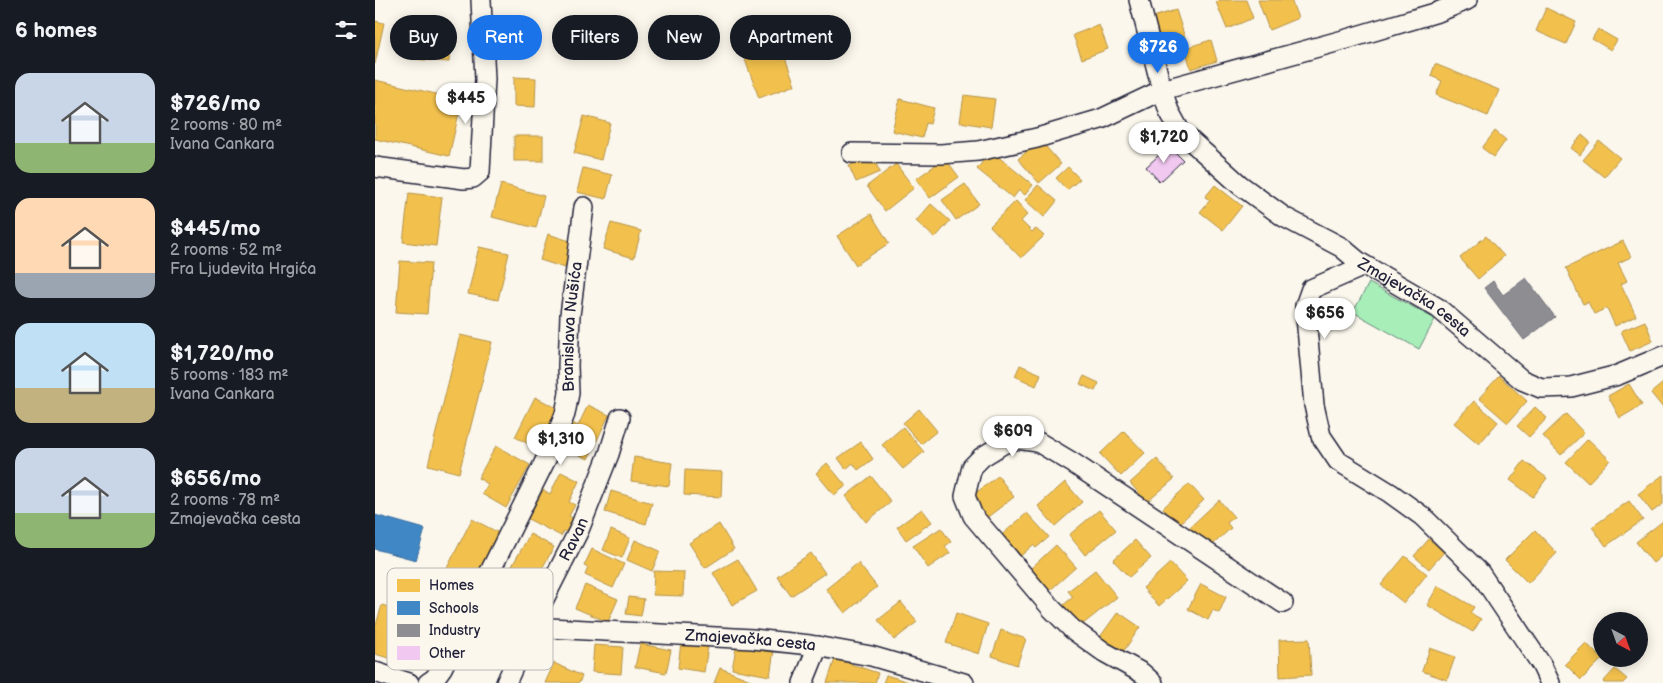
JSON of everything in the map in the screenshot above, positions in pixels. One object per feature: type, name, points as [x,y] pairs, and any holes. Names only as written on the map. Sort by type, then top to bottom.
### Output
[{"type":"street","points":[[375,167],[464,180],[473,178],[480,172],[485,79],[481,0]]},
{"type":"street","points":[[1139,0],[1162,90],[1169,111],[1180,131],[1233,179],[1284,217],[1341,247],[1359,262]]},
{"type":"street","points":[[852,153],[941,154],[978,150],[1037,138],[1101,119],[1162,90],[1357,36],[1438,12],[1467,0]]},
{"type":"street","name":"Branislava Nušića","points":[[492,568],[552,447],[565,414],[569,393],[570,315],[584,207]]},
{"type":"street","name":"Zmajevačka cesta","points":[[1549,683],[1541,664],[1480,573],[1423,516],[1338,461],[1321,436],[1314,405],[1305,306],[1311,290],[1357,269],[1359,262],[1438,308],[1522,380],[1541,388],[1571,387],[1618,375],[1663,356]]},
{"type":"street","name":"Ravan","points":[[553,583],[579,530],[609,454],[620,418]]},
{"type":"street","points":[[1153,683],[1142,673],[1104,652],[1072,629],[1052,609],[973,516],[965,496],[971,467],[982,457],[1003,444],[1017,439],[1038,442],[1073,463],[1283,603]]},
{"type":"street","name":"Zmajevačka cesta","points":[[553,628],[753,639],[819,646],[871,656],[964,683]]},
{"type":"street","points":[[803,683],[819,646]]},
{"type":"street","name":"Branislava Nušića","points":[[428,683],[434,679],[439,670]]},
{"type":"street","name":"Ravan","points":[[505,683],[511,670]]},
{"type":"street","points":[[375,672],[409,683]]},
{"type":"green space","points":[[1369,283],[1435,319],[1419,349],[1353,312]]},
{"type":"building: Homes","points":[[1221,0],[1246,0],[1253,18],[1227,29],[1216,2]]},
{"type":"building: Homes","points":[[1258,0],[1291,0],[1298,18],[1269,30]]},
{"type":"building: Homes","points":[[1546,8],[1576,22],[1566,44],[1536,31]]},
{"type":"building: Homes","points":[[1176,10],[1186,41],[1162,48],[1153,17]]},
{"type":"building: Homes","points":[[375,21],[384,23],[375,64]]},
{"type":"building: Homes","points":[[1099,25],[1108,49],[1082,59],[1073,35]]},
{"type":"building: Homes","points":[[1598,29],[1617,40],[1611,50],[1592,39]]},
{"type":"building: Homes","points":[[1211,40],[1217,61],[1191,69],[1185,48]]},
{"type":"building: Homes","points":[[424,60],[449,60],[449,62]]},
{"type":"building: Homes","points":[[745,60],[786,60],[795,85],[759,98]]},
{"type":"building: Homes","points":[[1435,64],[1499,90],[1488,116],[1436,95],[1442,81],[1431,76]]},
{"type":"building: Homes","points":[[514,77],[536,78],[535,107],[514,106]]},
{"type":"building: Homes","points":[[375,80],[462,100],[449,156],[375,139]]},
{"type":"building: Homes","points":[[964,95],[995,99],[991,127],[960,122]]},
{"type":"building: Homes","points":[[900,99],[934,108],[930,124],[926,123],[922,138],[892,131]]},
{"type":"building: Homes","points":[[584,116],[610,123],[601,160],[574,153]]},
{"type":"building: Homes","points":[[1495,131],[1506,140],[1494,157],[1482,148]]},
{"type":"building: Homes","points":[[1582,135],[1590,142],[1580,155],[1571,148]]},
{"type":"building: Homes","points":[[514,136],[543,136],[543,161],[514,161]]},
{"type":"building: Homes","points":[[1040,140],[1061,164],[1039,183],[1018,159]]},
{"type":"building: Homes","points":[[1599,141],[1620,158],[1604,177],[1583,160]]},
{"type":"building: Homes","points":[[991,151],[1033,185],[1025,195],[1019,190],[1013,198],[977,169]]},
{"type":"building: Homes","points":[[872,156],[880,172],[856,182],[849,166]]},
{"type":"building: Homes","points":[[945,158],[959,177],[930,198],[916,179]]},
{"type":"building: Homes","points":[[896,164],[914,188],[885,211],[867,186]]},
{"type":"building: Homes","points":[[1068,167],[1080,179],[1067,190],[1056,178]]},
{"type":"building: Homes","points":[[583,168],[612,175],[606,199],[577,192]]},
{"type":"building: Homes","points":[[501,184],[544,196],[536,228],[492,217]]},
{"type":"building: Homes","points":[[965,184],[979,204],[956,220],[942,200]]},
{"type":"building: Homes","points":[[1038,185],[1057,201],[1044,217],[1025,200]]},
{"type":"building: Homes","points":[[1215,185],[1242,206],[1223,230],[1200,212],[1210,200],[1205,197]]},
{"type":"building: Homes","points":[[409,193],[442,197],[436,246],[403,242]]},
{"type":"building: Homes","points":[[1016,201],[1028,214],[1021,221],[1032,232],[1036,229],[1044,236],[1021,258],[990,226]]},
{"type":"building: Homes","points":[[931,204],[950,221],[935,238],[916,221]]},
{"type":"building: Homes","points":[[871,214],[889,243],[856,265],[837,236]]},
{"type":"building: Homes","points":[[611,223],[641,231],[634,258],[603,249]]},
{"type":"building: Homes","points":[[548,234],[573,242],[565,268],[540,260]]},
{"type":"building: Homes","points":[[1486,236],[1504,256],[1478,279],[1460,258]]},
{"type":"building: Homes","points":[[1623,241],[1631,257],[1618,263],[1627,281],[1621,284],[1636,316],[1615,326],[1607,308],[1594,314],[1588,302],[1583,304],[1566,268]]},
{"type":"building: Homes","points":[[479,247],[509,253],[498,300],[468,294]]},
{"type":"building: Homes","points":[[400,261],[431,263],[427,314],[396,312]]},
{"type":"building: Homes","points":[[1645,321],[1653,341],[1630,351],[1621,331]]},
{"type":"building: Homes","points":[[460,335],[492,342],[459,473],[428,465]]},
{"type":"building: Homes","points":[[1020,365],[1041,374],[1036,386],[1015,376]]},
{"type":"building: Homes","points":[[1084,376],[1099,383],[1095,391],[1080,384]]},
{"type":"building: Homes","points":[[1499,376],[1527,401],[1508,423],[1479,398]]},
{"type":"building: Homes","points":[[1663,383],[1663,408],[1651,393]]},
{"type":"building: Homes","points":[[1629,384],[1642,405],[1620,418],[1608,396]]},
{"type":"building: Homes","points":[[535,397],[559,409],[539,449],[515,437]]},
{"type":"building: Homes","points":[[1474,401],[1498,422],[1479,444],[1454,423]]},
{"type":"building: Homes","points":[[588,405],[609,415],[588,459],[561,446],[572,423],[578,426]]},
{"type":"building: Homes","points":[[1535,407],[1547,418],[1529,437],[1517,426]]},
{"type":"building: Homes","points":[[919,409],[937,431],[921,444],[903,423]]},
{"type":"building: Homes","points":[[1566,414],[1584,433],[1561,455],[1543,436]]},
{"type":"building: Homes","points":[[903,427],[924,452],[903,469],[882,445]]},
{"type":"building: Homes","points":[[1124,431],[1145,453],[1121,476],[1100,454]]},
{"type":"building: Homes","points":[[1588,439],[1610,460],[1588,483],[1566,462]]},
{"type":"building: Homes","points":[[861,442],[873,459],[858,470],[853,463],[846,469],[838,458]]},
{"type":"building: Homes","points":[[496,446],[530,465],[506,508],[482,494],[488,484],[478,478]]},
{"type":"building: Homes","points":[[634,457],[672,463],[669,486],[631,481]]},
{"type":"building: Homes","points":[[1157,459],[1174,479],[1147,502],[1130,483]]},
{"type":"building: Homes","points":[[1524,461],[1547,478],[1533,497],[1510,480]]},
{"type":"building: Homes","points":[[827,463],[846,486],[834,495],[816,473]]},
{"type":"building: Homes","points":[[685,470],[722,472],[721,497],[684,495]]},
{"type":"building: Homes","points":[[561,472],[579,481],[569,502],[575,505],[569,516],[576,520],[569,533],[564,531],[561,536],[528,519],[543,490],[550,494]]},
{"type":"building: Homes","points":[[1663,475],[1663,504],[1652,512],[1638,494]]},
{"type":"building: Homes","points":[[871,476],[891,502],[866,522],[846,496]]},
{"type":"building: Homes","points":[[998,476],[1014,497],[985,519],[969,498]]},
{"type":"building: Homes","points":[[1065,482],[1082,502],[1055,526],[1038,506]]},
{"type":"building: Homes","points":[[1189,484],[1204,500],[1178,525],[1163,508]]},
{"type":"building: Homes","points":[[611,491],[652,503],[646,524],[605,512]]},
{"type":"building: Homes","points":[[1219,500],[1234,517],[1227,523],[1231,528],[1208,549],[1189,528]]},
{"type":"building: Homes","points":[[1629,501],[1643,520],[1606,546],[1592,527]]},
{"type":"building: Homes","points":[[922,509],[932,522],[906,540],[897,527]]},
{"type":"building: Homes","points":[[1099,510],[1116,530],[1085,555],[1069,535]]},
{"type":"building: Homes","points":[[1027,513],[1049,537],[1036,548],[1033,545],[1016,560],[997,539]]},
{"type":"building: Homes","points":[[472,519],[501,534],[484,568],[447,568]]},
{"type":"building: Homes","points":[[1663,521],[1663,555],[1653,563],[1636,542]]},
{"type":"building: Homes","points":[[719,524],[734,549],[705,568],[689,543]]},
{"type":"building: Homes","points":[[941,528],[951,542],[945,546],[950,553],[928,568],[913,546]]},
{"type":"building: Homes","points":[[611,530],[630,538],[622,558],[603,550]]},
{"type":"building: Homes","points":[[1535,530],[1557,553],[1528,583],[1505,560]]},
{"type":"building: Homes","points":[[530,534],[554,547],[542,568],[511,568]]},
{"type":"building: Homes","points":[[1429,539],[1444,552],[1429,569],[1414,556]]},
{"type":"building: Homes","points":[[635,540],[660,551],[652,571],[627,560]]},
{"type":"building: Homes","points":[[1135,540],[1151,558],[1129,577],[1113,560]]},
{"type":"building: Homes","points":[[1056,545],[1076,567],[1048,592],[1029,570]]},
{"type":"building: Homes","points":[[592,549],[624,564],[613,588],[585,575],[588,568],[584,566]]},
{"type":"building: Homes","points":[[811,553],[825,573],[791,596],[777,576]]},
{"type":"building: Homes","points":[[1405,556],[1427,574],[1404,603],[1381,585]]},
{"type":"building: Homes","points":[[738,559],[757,591],[732,605],[713,573]]},
{"type":"building: Homes","points":[[858,563],[877,587],[845,613],[826,589]]},
{"type":"building: Homes","points":[[1170,563],[1187,581],[1159,606],[1143,588]]},
{"type":"building: Homes","points":[[1095,570],[1117,597],[1078,628],[1061,607],[1073,597],[1068,591]]},
{"type":"building: Homes","points":[[654,571],[684,572],[683,596],[653,595]]},
{"type":"building: Homes","points":[[1201,584],[1226,597],[1219,613],[1213,610],[1208,620],[1188,609]]},
{"type":"building: Homes","points":[[585,585],[618,599],[608,622],[575,608]]},
{"type":"building: Homes","points":[[1438,586],[1474,607],[1470,613],[1481,619],[1473,632],[1427,605]]},
{"type":"building: Homes","points":[[629,597],[644,599],[641,616],[626,614]]},
{"type":"building: Homes","points":[[901,602],[917,622],[894,640],[878,620]]},
{"type":"building: Homes","points":[[382,605],[387,606],[387,658],[375,654],[375,628]]},
{"type":"building: Homes","points":[[1118,612],[1140,627],[1123,652],[1100,637]]},
{"type":"building: Homes","points":[[956,613],[988,624],[979,654],[946,643]]},
{"type":"building: Homes","points":[[1001,630],[1026,639],[1017,665],[992,656]]},
{"type":"building: Homes","points":[[1309,639],[1311,675],[1280,677],[1279,640]]},
{"type":"building: Homes","points":[[681,642],[708,646],[704,672],[678,668]]},
{"type":"building: Homes","points":[[737,643],[774,650],[770,676],[732,669]]},
{"type":"building: Homes","points":[[1586,643],[1593,650],[1593,668],[1581,680],[1565,664]]},
{"type":"building: Homes","points":[[640,644],[671,650],[666,673],[635,667]]},
{"type":"building: Homes","points":[[594,645],[623,647],[621,674],[592,672]]},
{"type":"building: Homes","points":[[1430,648],[1455,657],[1447,680],[1422,671]]},
{"type":"building: Homes","points":[[835,659],[878,673],[875,683],[827,683]]},
{"type":"building: Homes","points":[[554,663],[582,676],[579,683],[545,683],[551,670],[553,670]]},
{"type":"building: Homes","points":[[720,668],[753,681],[752,683],[714,683]]},
{"type":"building: Homes","points":[[1615,669],[1627,679],[1623,683],[1604,683],[1603,682]]},
{"type":"building: Homes","points":[[886,675],[909,682],[909,683],[883,683]]},
{"type":"building: Schools","points":[[375,515],[425,529],[416,560],[375,549]]},
{"type":"building: Industry","points":[[1526,278],[1555,317],[1524,340],[1484,288],[1493,281],[1503,295]]},
{"type":"building: Other","points":[[1169,146],[1183,160],[1160,182],[1146,167]]}]
